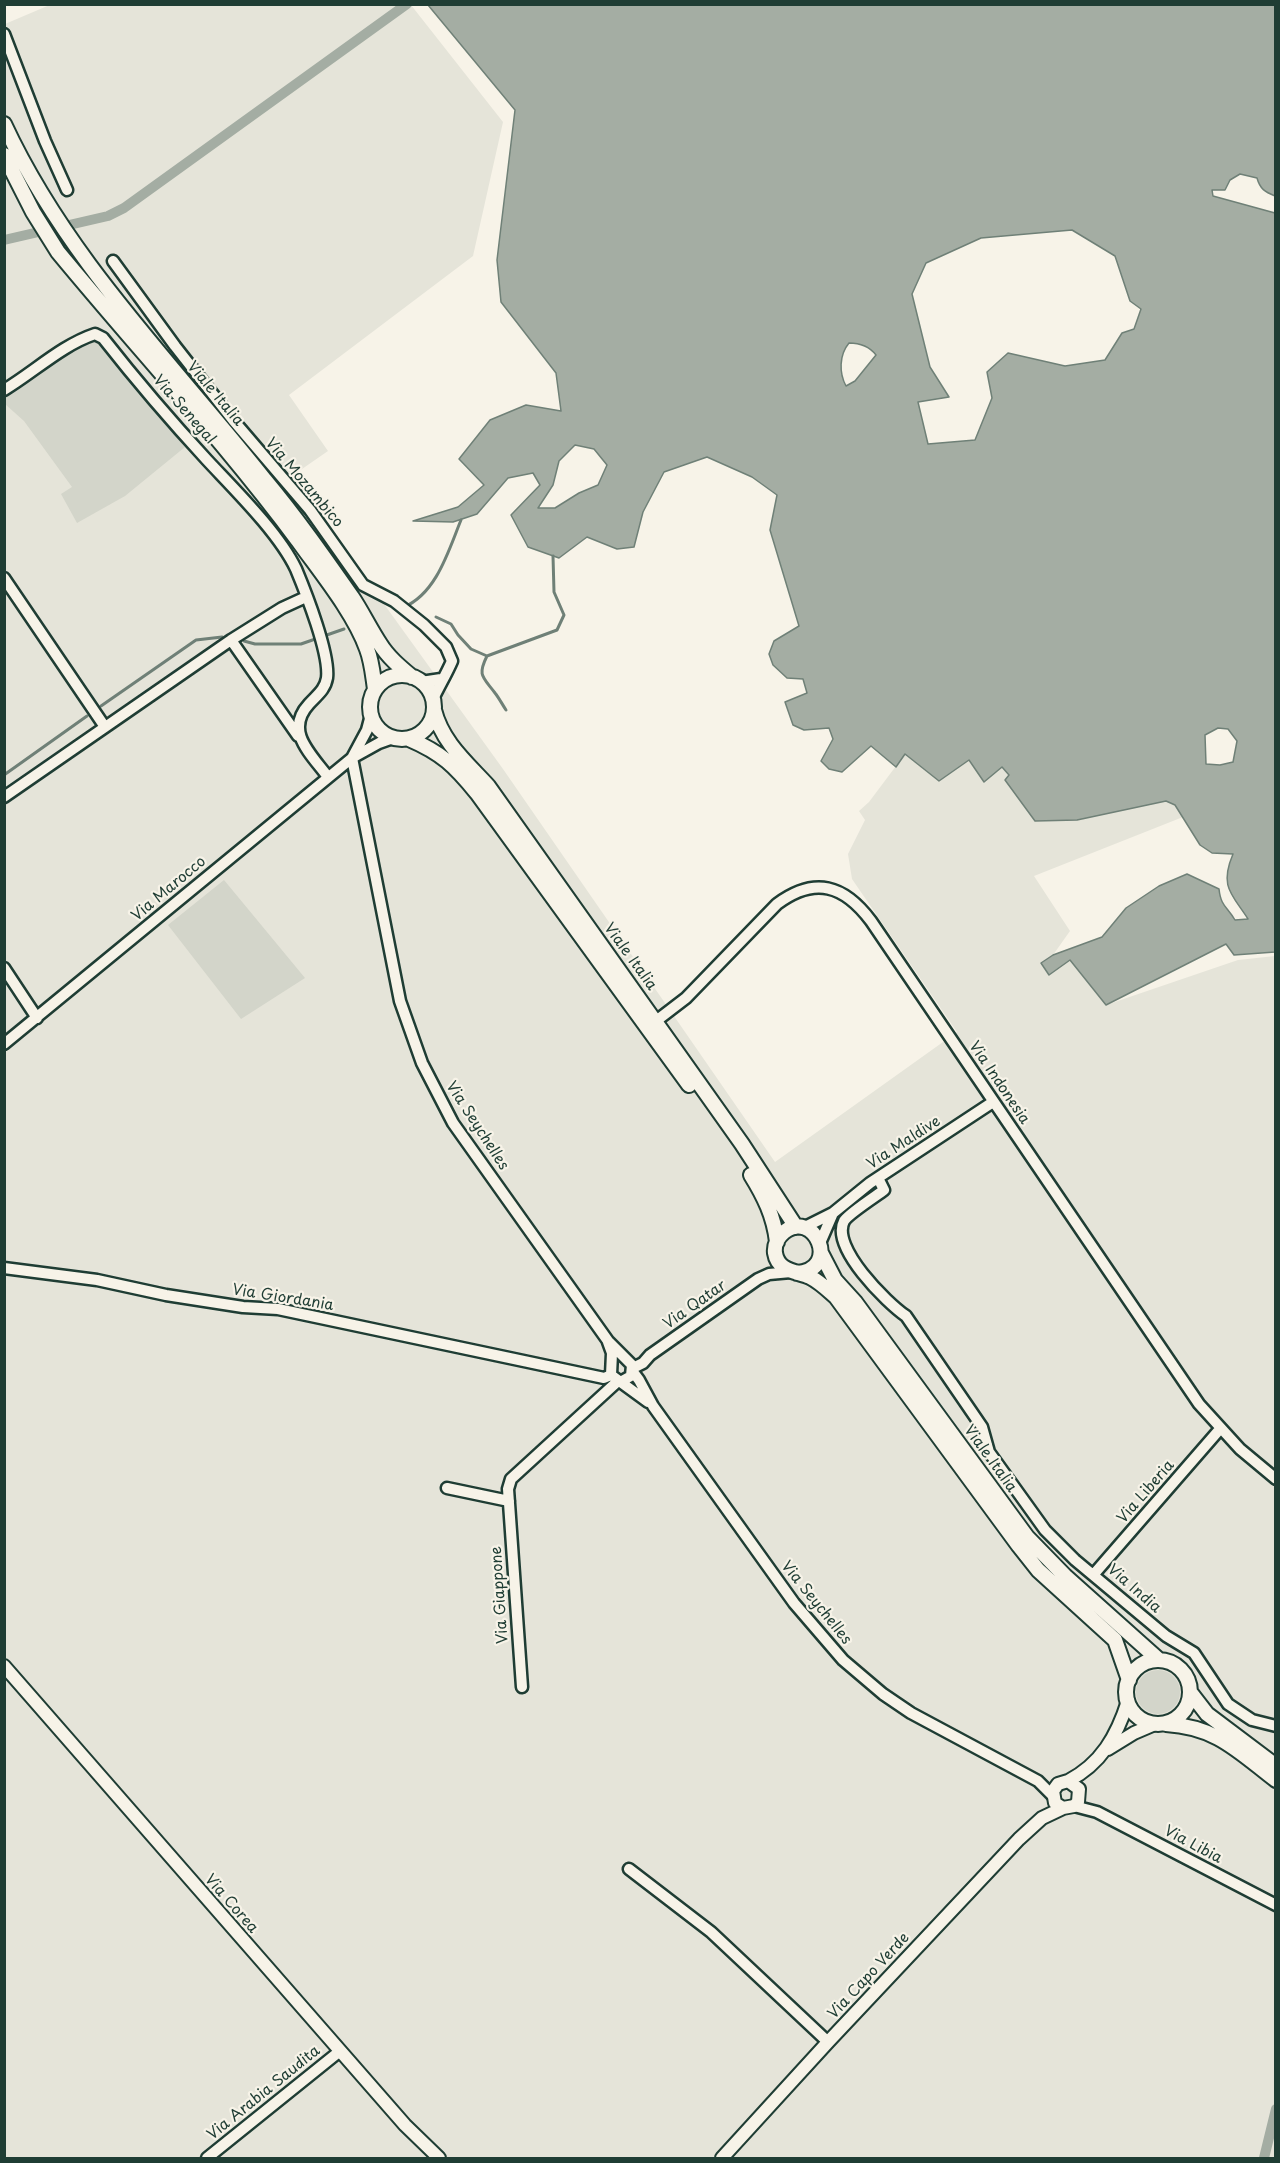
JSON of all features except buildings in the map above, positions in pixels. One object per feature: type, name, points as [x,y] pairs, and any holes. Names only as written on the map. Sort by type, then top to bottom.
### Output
[{"type":"main road","name":"Viale Italia","points":[[4,124],[30,173],[75,245],[121,307],[266,480],[354,600],[380,645],[397,664],[416,679]]},
{"type":"main road","name":"Viale Italia","points":[[4,155],[33,212],[58,252],[257,486],[328,583],[367,648],[375,689]]},
{"type":"main road","points":[[401,675],[416,679],[429,690],[433,705],[431,720],[418,735],[409,739],[393,738],[379,729],[371,715],[370,706],[375,689],[391,677],[401,675]]},
{"type":"main road","name":"Viale Italia","points":[[433,705],[443,736],[488,786],[800,1227]]},
{"type":"main road","name":"Viale Italia","points":[[409,739],[448,760],[477,793],[735,1149],[764,1197],[772,1216],[776,1249]]},
{"type":"main road","points":[[800,1227],[812,1232],[820,1248],[819,1259],[813,1268],[794,1272],[781,1265],[776,1249],[783,1233],[800,1227]]},
{"type":"main road","name":"Viale Italia","points":[[820,1248],[835,1280],[855,1302],[1027,1537],[1065,1576],[1159,1660]]},
{"type":"main road","name":"Viale Italia","points":[[794,1272],[819,1283],[836,1297],[1038,1570],[1115,1640],[1129,1680]]},
{"type":"main road","points":[[1159,1724],[1175,1720],[1184,1712],[1190,1692],[1188,1679],[1180,1669],[1159,1660],[1147,1662],[1136,1670],[1129,1680],[1126,1691],[1132,1711],[1141,1719],[1159,1724],[1194,1727],[1219,1738],[1237,1749],[1275,1780]]},
{"type":"main road","points":[[1190,1692],[1207,1714],[1275,1766]]},
{"type":"street","points":[[4,34],[45,141],[67,190]]},
{"type":"street","name":"Via Mozambico","points":[[113,261],[227,413],[310,510],[363,585],[402,607],[446,647],[452,662],[441,679],[433,705]]},
{"type":"street","name":"Via Senegal","points":[[4,390],[87,337],[95,334],[103,338],[271,534],[295,569],[320,637],[327,667],[326,681],[321,692],[300,715],[297,724],[300,740]]},
{"type":"street","points":[[4,578],[105,728]]},
{"type":"street","points":[[4,796],[231,640],[282,608],[306,597]]},
{"type":"street","points":[[231,640],[328,777]]},
{"type":"street","points":[[416,679],[441,679]]},
{"type":"street","name":"Via Marocco","points":[[352,758],[367,730],[371,715]]},
{"type":"street","name":"Via Marocco","points":[[4,1044],[352,758],[379,742],[393,738]]},
{"type":"street","name":"Via Seychelles","points":[[352,758],[400,1001],[422,1063],[453,1123],[608,1341],[630,1365],[653,1406],[794,1603],[843,1660],[883,1694],[911,1713],[1038,1781],[1071,1787]]},
{"type":"street","name":"Via Indonesia","points":[[656,1021],[686,998],[782,900],[810,888],[836,891],[851,898],[872,921],[1198,1404],[1240,1449],[1275,1479]]},
{"type":"street","points":[[4,968],[37,1018]]},
{"type":"street","name":"Via Maldive","points":[[800,1227],[833,1213],[878,1178],[993,1101]]},
{"type":"street","name":"Via India","points":[[878,1178],[884,1190],[844,1220],[840,1235],[863,1274],[891,1306],[906,1316],[982,1427],[989,1452],[1045,1530],[1075,1560],[1166,1636],[1194,1653],[1228,1704],[1252,1720],[1275,1726]]},
{"type":"street","name":"Via Maldive","points":[[820,1248],[833,1213]]},
{"type":"street","points":[[758,1279],[776,1249]]},
{"type":"street","name":"Via Giordania","points":[[4,1268],[98,1280],[166,1295],[232,1305],[278,1309],[591,1376],[604,1378],[615,1374],[618,1359],[630,1365]]},
{"type":"street","points":[[758,1279],[769,1274],[794,1272]]},
{"type":"street","name":"Via Qatar","points":[[630,1365],[643,1363],[758,1279]]},
{"type":"street","name":"Via Seychelles","points":[[608,1341],[615,1374],[653,1406]]},
{"type":"street","points":[[615,1374],[629,1378],[630,1365]]},
{"type":"street","name":"Via Giappone","points":[[522,1687],[508,1489],[511,1479],[599,1397],[615,1374]]},
{"type":"street","points":[[591,1376],[599,1397]]},
{"type":"street","name":"Via Liberia","points":[[1094,1574],[1220,1429]]},
{"type":"street","points":[[447,1488],[509,1501]]},
{"type":"street","name":"Via Corea","points":[[4,1666],[405,2125],[439,2158]]},
{"type":"street","points":[[1052,1797],[1055,1803],[1068,1807],[1078,1802],[1071,1787],[1107,1749],[1128,1701]]},
{"type":"street","points":[[1107,1749],[1134,1733],[1159,1724]]},
{"type":"street","name":"Via Seychelles","points":[[1038,1781],[1052,1797]]},
{"type":"street","name":"Via Capo Verde","points":[[1042,1818],[1053,1791],[1071,1787]]},
{"type":"street","name":"Via Libia","points":[[1071,1787],[1097,1812],[1275,1905]]},
{"type":"street","name":"Via Capo Verde","points":[[722,2158],[1019,1839],[1042,1818],[1068,1807]]},
{"type":"street","name":"Via Libia","points":[[1068,1807],[1097,1812]]},
{"type":"street","points":[[629,1869],[711,1932],[828,2042]]},
{"type":"street","name":"Via Arabia Saudita","points":[[207,2158],[340,2051]]},
{"type":"shaded area","points":[[52,4],[411,5],[503,122],[473,256],[289,395],[328,451],[289,478],[296,482],[503,769],[775,1162],[957,1032],[852,879],[848,854],[865,820],[859,811],[869,802],[905,754],[927,772],[969,759],[1002,767],[1009,776],[1077,820],[1166,801],[1175,805],[1183,817],[1034,876],[1070,931],[1053,955],[1041,963],[1070,959],[1106,1005],[1238,960],[1275,956],[1275,2158],[5,2158],[5,24]]},
{"type":"shaded area","points":[[428,5],[1275,5],[1275,196],[1263,190],[1257,178],[1240,174],[1230,180],[1225,190],[1212,190],[1213,196],[1275,213],[1275,952],[1234,955],[1226,944],[1106,1005],[1070,960],[1049,975],[1041,963],[1053,955],[1102,937],[1126,908],[1159,886],[1187,874],[1219,889],[1223,903],[1235,920],[1248,919],[1227,882],[1233,854],[1212,853],[1200,845],[1175,805],[1166,801],[1077,820],[1035,821],[1005,780],[1009,775],[1002,767],[984,782],[969,760],[939,781],[905,754],[896,767],[871,746],[842,772],[829,769],[821,761],[833,739],[829,728],[804,730],[793,725],[785,702],[807,693],[803,679],[787,678],[773,665],[769,654],[774,641],[799,626],[770,530],[777,495],[752,477],[707,457],[664,472],[643,512],[634,547],[617,549],[587,537],[559,558],[528,547],[511,515],[540,485],[533,473],[508,478],[477,514],[453,522],[413,521],[458,507],[484,485],[459,459],[490,420],[526,405],[561,411],[556,373],[501,302],[497,260],[515,110]],"holes":[[[1072,230],[1115,256],[1130,301],[1141,309],[1134,329],[1122,333],[1105,360],[1065,366],[1008,353],[987,372],[992,398],[975,440],[928,444],[918,402],[949,397],[930,367],[912,294],[926,263],[981,238]],[[849,343],[861,344],[876,355],[855,381],[846,386],[841,364]],[[575,445],[594,449],[607,465],[598,485],[579,493],[555,508],[538,508],[553,485],[559,461]],[[1218,728],[1228,729],[1237,741],[1233,762],[1220,765],[1206,764],[1205,735]]]},
{"type":"shaded area","points":[[92,337],[185,447],[125,496],[77,523],[61,494],[72,487],[24,421],[5,404],[5,393]]},
{"type":"shaded area","points":[[224,880],[305,978],[241,1019],[168,925]]},
{"type":"shaded area","points":[[1158,1670],[1173,1677],[1180,1692],[1173,1707],[1158,1714],[1143,1707],[1136,1692],[1143,1677]]},
{"type":"waterway","points":[[4,240],[108,216],[124,208],[407,4]]},
{"type":"waterway","points":[[404,607],[425,592],[433,581],[446,557],[461,520]]},
{"type":"waterway","points":[[436,617],[451,624],[471,649],[487,656],[557,630],[564,615],[554,592],[553,556]]},
{"type":"waterway","points":[[244,641],[255,644],[301,644],[344,629]]},
{"type":"waterway","points":[[101,706],[196,640],[222,637]]},
{"type":"waterway","points":[[487,656],[482,668],[483,676],[506,710]]},
{"type":"waterway","points":[[4,775],[87,716]]},
{"type":"waterway","points":[[1264,2158],[1276,2109]]}]
